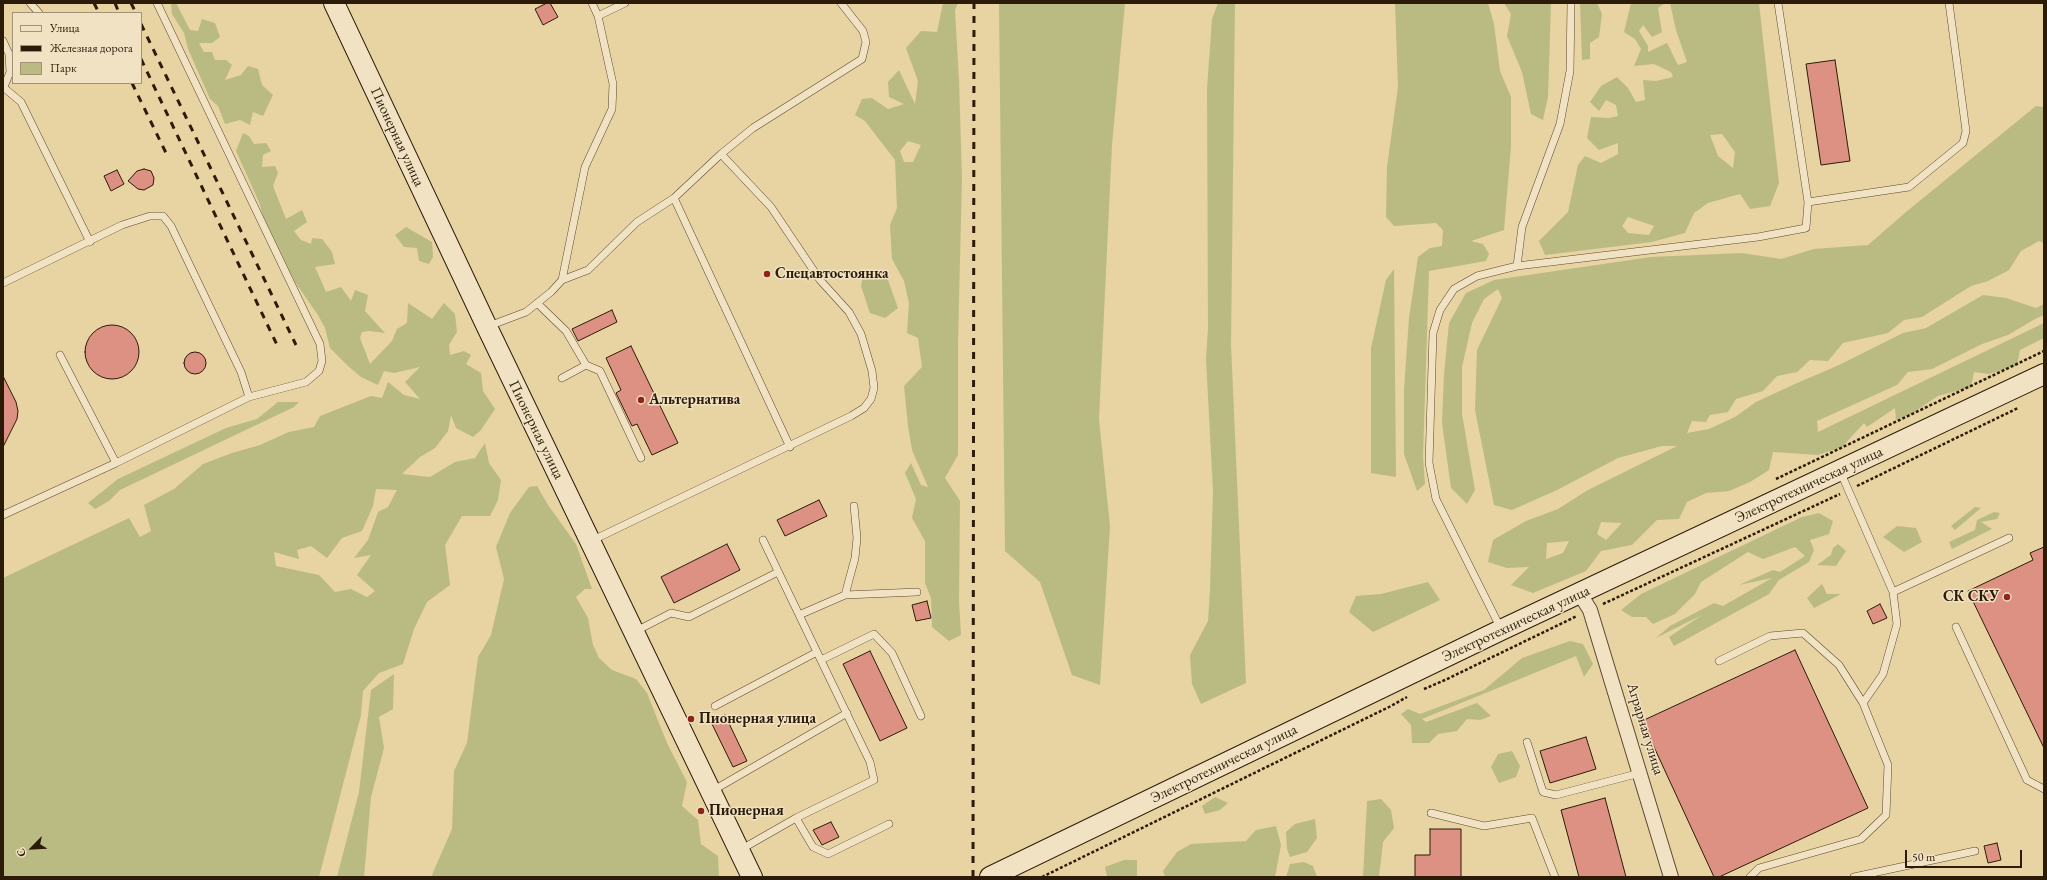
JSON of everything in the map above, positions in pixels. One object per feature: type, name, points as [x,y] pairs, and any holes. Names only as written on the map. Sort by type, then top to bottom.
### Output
[{"type":"main road","name":"Пионерная улица","points":[[334,3],[487,327],[738,851],[752,877]]},
{"type":"main road","name":"Электротехническая улица","points":[[990,877],[1501,630],[1585,602],[1840,471],[2044,374]]},
{"type":"street","name":"Аграрная улица","points":[[1585,602],[1640,773],[1671,877]]},
{"type":"lane","points":[[30,3],[38,12]]},
{"type":"lane","points":[[3,515],[116,463],[249,396],[306,382],[319,371],[322,361],[320,344],[157,3]]},
{"type":"lane","points":[[562,280],[586,167],[612,109],[613,84],[598,16],[592,3]]},
{"type":"lane","points":[[598,16],[625,3]]},
{"type":"lane","points":[[487,327],[526,312],[551,292],[562,280],[588,270],[637,222],[674,198],[721,154],[752,128],[862,59],[866,42],[863,31],[841,3]]},
{"type":"lane","points":[[1517,266],[1522,228],[1560,124],[1570,71],[1572,3]]},
{"type":"lane","points":[[1501,630],[1436,499],[1429,463],[1433,333],[1440,310],[1454,289],[1478,276],[1517,266],[1758,236],[1806,228],[1808,202],[1778,3]]},
{"type":"lane","points":[[1808,202],[1909,187],[1963,144],[1966,131],[1949,3]]},
{"type":"lane","points":[[3,41],[9,54],[10,72],[4,87],[21,102],[90,242]]},
{"type":"lane","points":[[590,542],[851,416],[864,408],[871,399],[874,388],[872,371],[861,334],[849,312],[820,280],[771,207],[721,154]]},
{"type":"lane","points":[[674,198],[790,446]]},
{"type":"lane","points":[[3,283],[90,242],[122,225],[150,216],[163,216],[171,226],[241,372],[249,396]]},
{"type":"lane","points":[[537,303],[566,331],[586,365],[600,370],[641,458]]},
{"type":"lane","points":[[60,356],[116,463]]},
{"type":"lane","points":[[562,378],[586,365]]},
{"type":"lane","points":[[1840,471],[1893,592],[1897,624],[1883,674],[1863,703]]},
{"type":"lane","points":[[845,594],[855,558],[857,538],[854,506]]},
{"type":"lane","points":[[1893,592],[2009,538]]},
{"type":"lane","points":[[738,851],[796,818],[874,780],[870,762],[763,540]]},
{"type":"lane","points":[[633,632],[671,613],[690,617],[778,572]]},
{"type":"lane","points":[[799,615],[845,594],[917,592]]},
{"type":"lane","points":[[1956,626],[2027,780],[2044,789]]},
{"type":"lane","points":[[1719,661],[1770,636],[1803,633],[1839,665],[1863,703],[1888,765],[1886,815],[1861,839],[1759,868],[1750,877]]},
{"type":"lane","points":[[821,660],[874,634],[892,653],[921,716]]},
{"type":"lane","points":[[715,706],[817,652]]},
{"type":"lane","points":[[710,792],[847,713]]},
{"type":"lane","points":[[1527,742],[1543,792],[1556,795],[1640,773]]},
{"type":"lane","points":[[1431,814],[1484,826],[1532,818],[1555,877]]},
{"type":"lane","points":[[796,818],[813,847],[828,854],[889,824]]},
{"type":"lane","points":[[1854,877],[1975,851]]},
{"type":"path","points":[[1774,480],[2044,351]]},
{"type":"path","points":[[1421,690],[1445,680],[1585,602],[1848,490],[2023,405]]},
{"type":"path","points":[[1042,877],[1389,707],[1408,696]]},
{"type":"green space","points":[[171,3],[176,3],[190,30],[198,31],[202,19],[215,23],[220,37],[212,43],[199,43],[204,52],[212,52],[215,60],[226,60],[232,65],[225,80],[241,75],[248,66],[258,69],[262,85],[273,95],[263,116],[253,112],[250,125],[240,120],[225,124],[218,106],[210,99],[188,49],[184,33],[172,14]]},
{"type":"green space","points":[[943,3],[958,3],[955,10],[962,178],[958,343],[958,455],[945,478],[960,501],[959,601],[961,635],[949,641],[932,627],[931,598],[925,583],[925,541],[912,518],[916,499],[905,473],[911,463],[921,485],[928,487],[912,450],[908,426],[904,386],[922,367],[918,338],[907,333],[909,303],[904,281],[892,259],[890,225],[897,208],[895,160],[865,121],[855,115],[862,99],[872,98],[888,109],[904,104],[889,97],[888,82],[899,70],[915,104],[918,81],[906,48],[921,31],[937,32]],"holes":[[[908,141],[921,145],[913,162],[904,162],[900,151]]]},
{"type":"green space","points":[[999,3],[1125,3],[1112,145],[1099,419],[1110,526],[1100,685],[1072,675],[1040,582],[1005,551]]},
{"type":"green space","points":[[1218,3],[1235,3],[1231,345],[1246,683],[1201,704],[1192,684],[1190,655],[1208,621],[1210,590],[1213,491],[1206,359],[1208,328],[1207,89],[1212,19]]},
{"type":"green space","points":[[1395,3],[1488,3],[1494,24],[1500,71],[1511,97],[1511,146],[1504,230],[1471,241],[1483,244],[1489,254],[1486,261],[1429,271],[1423,456],[1425,484],[1417,491],[1404,454],[1404,390],[1409,318],[1418,257],[1430,248],[1442,246],[1443,230],[1436,223],[1394,226],[1386,217],[1387,167],[1398,87]]},
{"type":"green space","points":[[1504,3],[1551,3],[1548,97],[1543,120],[1531,114],[1522,72],[1507,36],[1511,14]]},
{"type":"green space","points":[[1580,3],[1597,3],[1602,14],[1599,37],[1590,43],[1590,59],[1582,60]]},
{"type":"green space","points":[[1631,3],[1665,3],[1658,8],[1662,32],[1652,37],[1643,25],[1639,31],[1648,46],[1648,52],[1667,43],[1678,65],[1687,62],[1676,30],[1670,3],[1759,3],[1779,183],[1770,206],[1750,209],[1740,194],[1708,203],[1694,213],[1685,233],[1652,242],[1545,255],[1539,241],[1568,212],[1578,165],[1585,156],[1601,163],[1618,154],[1618,143],[1599,150],[1587,138],[1591,117],[1609,118],[1618,116],[1616,105],[1606,100],[1599,111],[1590,102],[1601,86],[1617,77],[1628,88],[1636,102],[1645,100],[1643,80],[1656,81],[1673,77],[1671,72],[1654,64],[1634,66],[1641,49],[1635,39],[1624,32]],"holes":[[[1722,134],[1735,152],[1733,168],[1718,156],[1710,135]],[[1628,217],[1654,226],[1649,235],[1628,233],[1622,226]]]},
{"type":"green space","points":[[2036,106],[2044,107],[2044,243],[2039,241],[2021,251],[2009,270],[1988,281],[1971,286],[1922,317],[1904,320],[1888,333],[1843,343],[1828,361],[1810,360],[1797,372],[1777,376],[1763,391],[1736,399],[1728,412],[1710,415],[1706,422],[1692,421],[1687,433],[1709,429],[1735,417],[1756,402],[1839,365],[1903,333],[1926,328],[1983,295],[2006,298],[2036,308],[2044,304],[2044,315],[2008,335],[1982,344],[1932,369],[1908,372],[1897,385],[1817,421],[1818,432],[2044,323],[2044,338],[2020,350],[2017,365],[1989,374],[1974,372],[1971,387],[1938,396],[1911,414],[1896,420],[1895,408],[1867,427],[1864,423],[1842,447],[1818,455],[1773,452],[1769,470],[1750,482],[1729,491],[1706,493],[1687,502],[1679,519],[1657,520],[1632,545],[1601,551],[1586,571],[1533,593],[1511,585],[1529,567],[1507,568],[1488,562],[1493,540],[1526,521],[1558,509],[1588,490],[1677,446],[1662,446],[1618,458],[1557,490],[1512,510],[1494,505],[1475,410],[1477,350],[1502,298],[1498,289],[1484,299],[1472,323],[1462,367],[1462,414],[1475,490],[1467,504],[1451,488],[1442,423],[1444,374],[1449,323],[1466,293],[1494,280],[1651,257],[1742,253],[1781,259],[1814,249],[1868,245],[1906,212]],"holes":[[[1601,522],[1621,523],[1621,524],[1606,540],[1597,534]],[[1569,541],[1563,553],[1546,559],[1547,543]]]},
{"type":"green space","points":[[243,133],[249,136],[254,144],[266,143],[271,151],[263,155],[262,167],[275,166],[278,173],[273,186],[286,219],[302,210],[307,222],[294,231],[301,240],[311,244],[312,238],[322,239],[332,252],[335,264],[315,267],[326,292],[341,287],[351,301],[355,290],[368,295],[365,311],[385,333],[369,331],[362,332],[360,338],[370,364],[392,341],[397,329],[407,323],[408,303],[432,319],[444,303],[455,314],[457,332],[449,345],[450,355],[464,351],[471,355],[466,364],[481,373],[483,391],[495,409],[481,430],[473,437],[456,428],[451,415],[448,431],[435,448],[420,457],[402,474],[430,477],[455,462],[475,458],[485,443],[489,463],[501,480],[498,500],[490,516],[462,516],[445,545],[450,585],[427,602],[414,629],[403,664],[379,673],[363,691],[361,715],[319,877],[3,877],[3,578],[129,518],[140,537],[151,531],[144,505],[174,489],[203,464],[232,453],[260,445],[289,432],[314,427],[320,416],[371,396],[382,398],[388,382],[404,395],[420,399],[405,382],[420,367],[394,373],[384,371],[378,385],[361,377],[330,348],[325,328],[318,315],[295,282],[263,216],[259,202],[236,151]],"holes":[[[376,489],[397,490],[388,507],[378,512],[368,540],[354,558],[371,555],[357,575],[375,591],[367,597],[351,589],[335,592],[319,575],[276,566],[274,552],[299,559],[297,550],[311,546],[327,558],[342,538],[362,531],[373,506]]]},
{"type":"green space","points":[[406,227],[432,242],[433,257],[429,264],[419,261],[417,248],[404,247],[395,235]]},
{"type":"green space","points":[[1394,269],[1396,477],[1371,473],[1371,348],[1386,280]]},
{"type":"green space","points":[[877,270],[887,277],[898,308],[885,318],[870,313],[861,286],[864,272]]},
{"type":"green space","points":[[278,402],[299,402],[294,407],[120,490],[109,501],[95,509],[88,503],[118,479],[226,428],[257,419]]},
{"type":"green space","points":[[537,486],[548,505],[576,544],[592,589],[585,589],[576,597],[588,618],[593,645],[599,658],[612,670],[636,679],[647,693],[667,743],[687,782],[682,806],[698,820],[701,844],[718,856],[719,877],[431,877],[452,829],[454,771],[467,743],[478,657],[491,635],[504,579],[496,547],[510,513],[529,487]]},
{"type":"green space","points":[[1975,507],[1981,508],[1955,530],[1951,526]]},
{"type":"green space","points":[[1994,512],[2000,513],[1997,519],[1981,522],[1992,529],[1952,549],[1949,542],[1975,530],[1977,520]]},
{"type":"green space","points":[[1819,513],[1833,521],[1829,534],[1810,540],[1814,550],[1809,562],[1779,580],[1769,594],[1674,646],[1669,637],[1702,615],[1656,638],[1670,626],[1714,603],[1723,606],[1772,578],[1739,585],[1773,570],[1780,572],[1805,556],[1795,547],[1763,559],[1748,552],[1701,582],[1695,594],[1675,614],[1653,624],[1646,617],[1632,617],[1621,610],[1641,594],[1802,517]]},
{"type":"green space","points":[[1897,526],[1916,528],[1922,542],[1904,552],[1883,537]]},
{"type":"green space","points":[[1838,544],[1846,551],[1836,566],[1817,565],[1831,555],[1833,548]]},
{"type":"green space","points":[[1428,582],[1440,600],[1373,632],[1349,612],[1356,596],[1381,594]]},
{"type":"green space","points":[[1822,584],[1827,594],[1841,594],[1814,608],[1807,598]]},
{"type":"green space","points":[[1570,641],[1583,644],[1593,664],[1584,677],[1576,656],[1422,719],[1426,722],[1477,703],[1491,716],[1480,720],[1467,719],[1457,731],[1438,734],[1429,743],[1412,743],[1411,725],[1401,714],[1408,709],[1420,714],[1484,690],[1522,658]]},
{"type":"green space","points":[[394,674],[393,709],[379,717],[384,748],[371,797],[364,877],[337,877],[359,792],[371,690]]},
{"type":"green space","points":[[1512,751],[1520,766],[1516,777],[1499,783],[1491,767],[1498,754]]},
{"type":"green space","points":[[1215,797],[1228,803],[1220,810],[1205,814],[1202,806]]},
{"type":"green space","points":[[1381,799],[1391,810],[1394,828],[1383,842],[1379,877],[1363,877],[1367,801]]},
{"type":"green space","points":[[1315,819],[1317,838],[1307,852],[1290,857],[1287,849],[1286,832],[1295,824]]},
{"type":"green space","points":[[1276,826],[1281,845],[1275,877],[1165,877],[1163,871],[1177,852],[1191,844],[1246,841],[1256,830]]},
{"type":"green space","points":[[1124,860],[1137,860],[1137,877],[1107,876],[1105,867]]},
{"type":"green space","points":[[1304,862],[1313,866],[1317,877],[1286,877],[1290,864]]},
{"type":"building","points":[[550,3],[558,17],[543,25],[535,9]]},
{"type":"building","points":[[1835,60],[1850,161],[1821,165],[1806,64]]},
{"type":"building","points":[[144,169],[151,171],[154,178],[153,185],[144,190],[138,189],[128,181],[137,171]]},
{"type":"building","points":[[117,170],[124,184],[111,191],[104,176]]},
{"type":"building","points":[[612,310],[617,322],[578,341],[572,329]]},
{"type":"building","points":[[107,325],[117,325],[127,329],[135,337],[139,347],[139,357],[135,367],[127,375],[117,379],[107,379],[97,375],[89,367],[85,357],[85,347],[89,337],[97,329]]},
{"type":"building","name":"Альтернатива","points":[[631,346],[678,443],[652,455],[637,424],[632,426],[616,393],[621,390],[606,358]]},
{"type":"building","points":[[195,352],[203,355],[206,363],[203,371],[195,374],[187,371],[184,363],[187,355]]},
{"type":"building","points":[[3,376],[16,402],[18,411],[17,419],[3,447]]},
{"type":"building","points":[[819,500],[827,516],[785,536],[777,520]]},
{"type":"building","points":[[727,544],[740,570],[674,603],[661,577]]},
{"type":"building","points":[[2044,547],[2044,748],[1968,591],[2033,560],[2030,553]]},
{"type":"building","points":[[927,601],[931,618],[916,621],[912,605]]},
{"type":"building","points":[[1880,604],[1887,618],[1873,624],[1867,611]]},
{"type":"building","points":[[1795,650],[1868,808],[1719,877],[1714,877],[1642,721]]},
{"type":"building","points":[[870,651],[907,728],[880,741],[843,664]]},
{"type":"building","points":[[725,715],[747,761],[733,767],[711,722]]},
{"type":"building","points":[[1586,737],[1596,769],[1550,783],[1540,751]]},
{"type":"building","points":[[1605,798],[1626,877],[1579,877],[1561,810]]},
{"type":"building","points":[[831,822],[839,837],[822,845],[813,830]]},
{"type":"building","points":[[1430,829],[1461,829],[1461,877],[1415,877],[1415,855],[1430,855]]},
{"type":"building","points":[[1997,843],[2001,860],[1988,863],[1984,846]]},
{"type":"railway","points":[[94,3],[98,12]]},
{"type":"railway","points":[[115,3],[119,12]]},
{"type":"railway","points":[[131,3],[136,12]]},
{"type":"railway","points":[[973,877],[974,3]]},
{"type":"railway","points":[[142,26],[296,345]]},
{"type":"railway","points":[[142,61],[278,347]]},
{"type":"railway","points":[[132,84],[166,153]]},
{"type":"place","name":"Спецавтостоянка","points":[[767,274]]},
{"type":"place","name":"Альтернатива","points":[[641,400]]},
{"type":"place","name":"СК СКУ","points":[[2007,597]]},
{"type":"place","name":"Пионерная улица","points":[[691,719]]},
{"type":"place","name":"Пионерная","points":[[701,811]]}]
